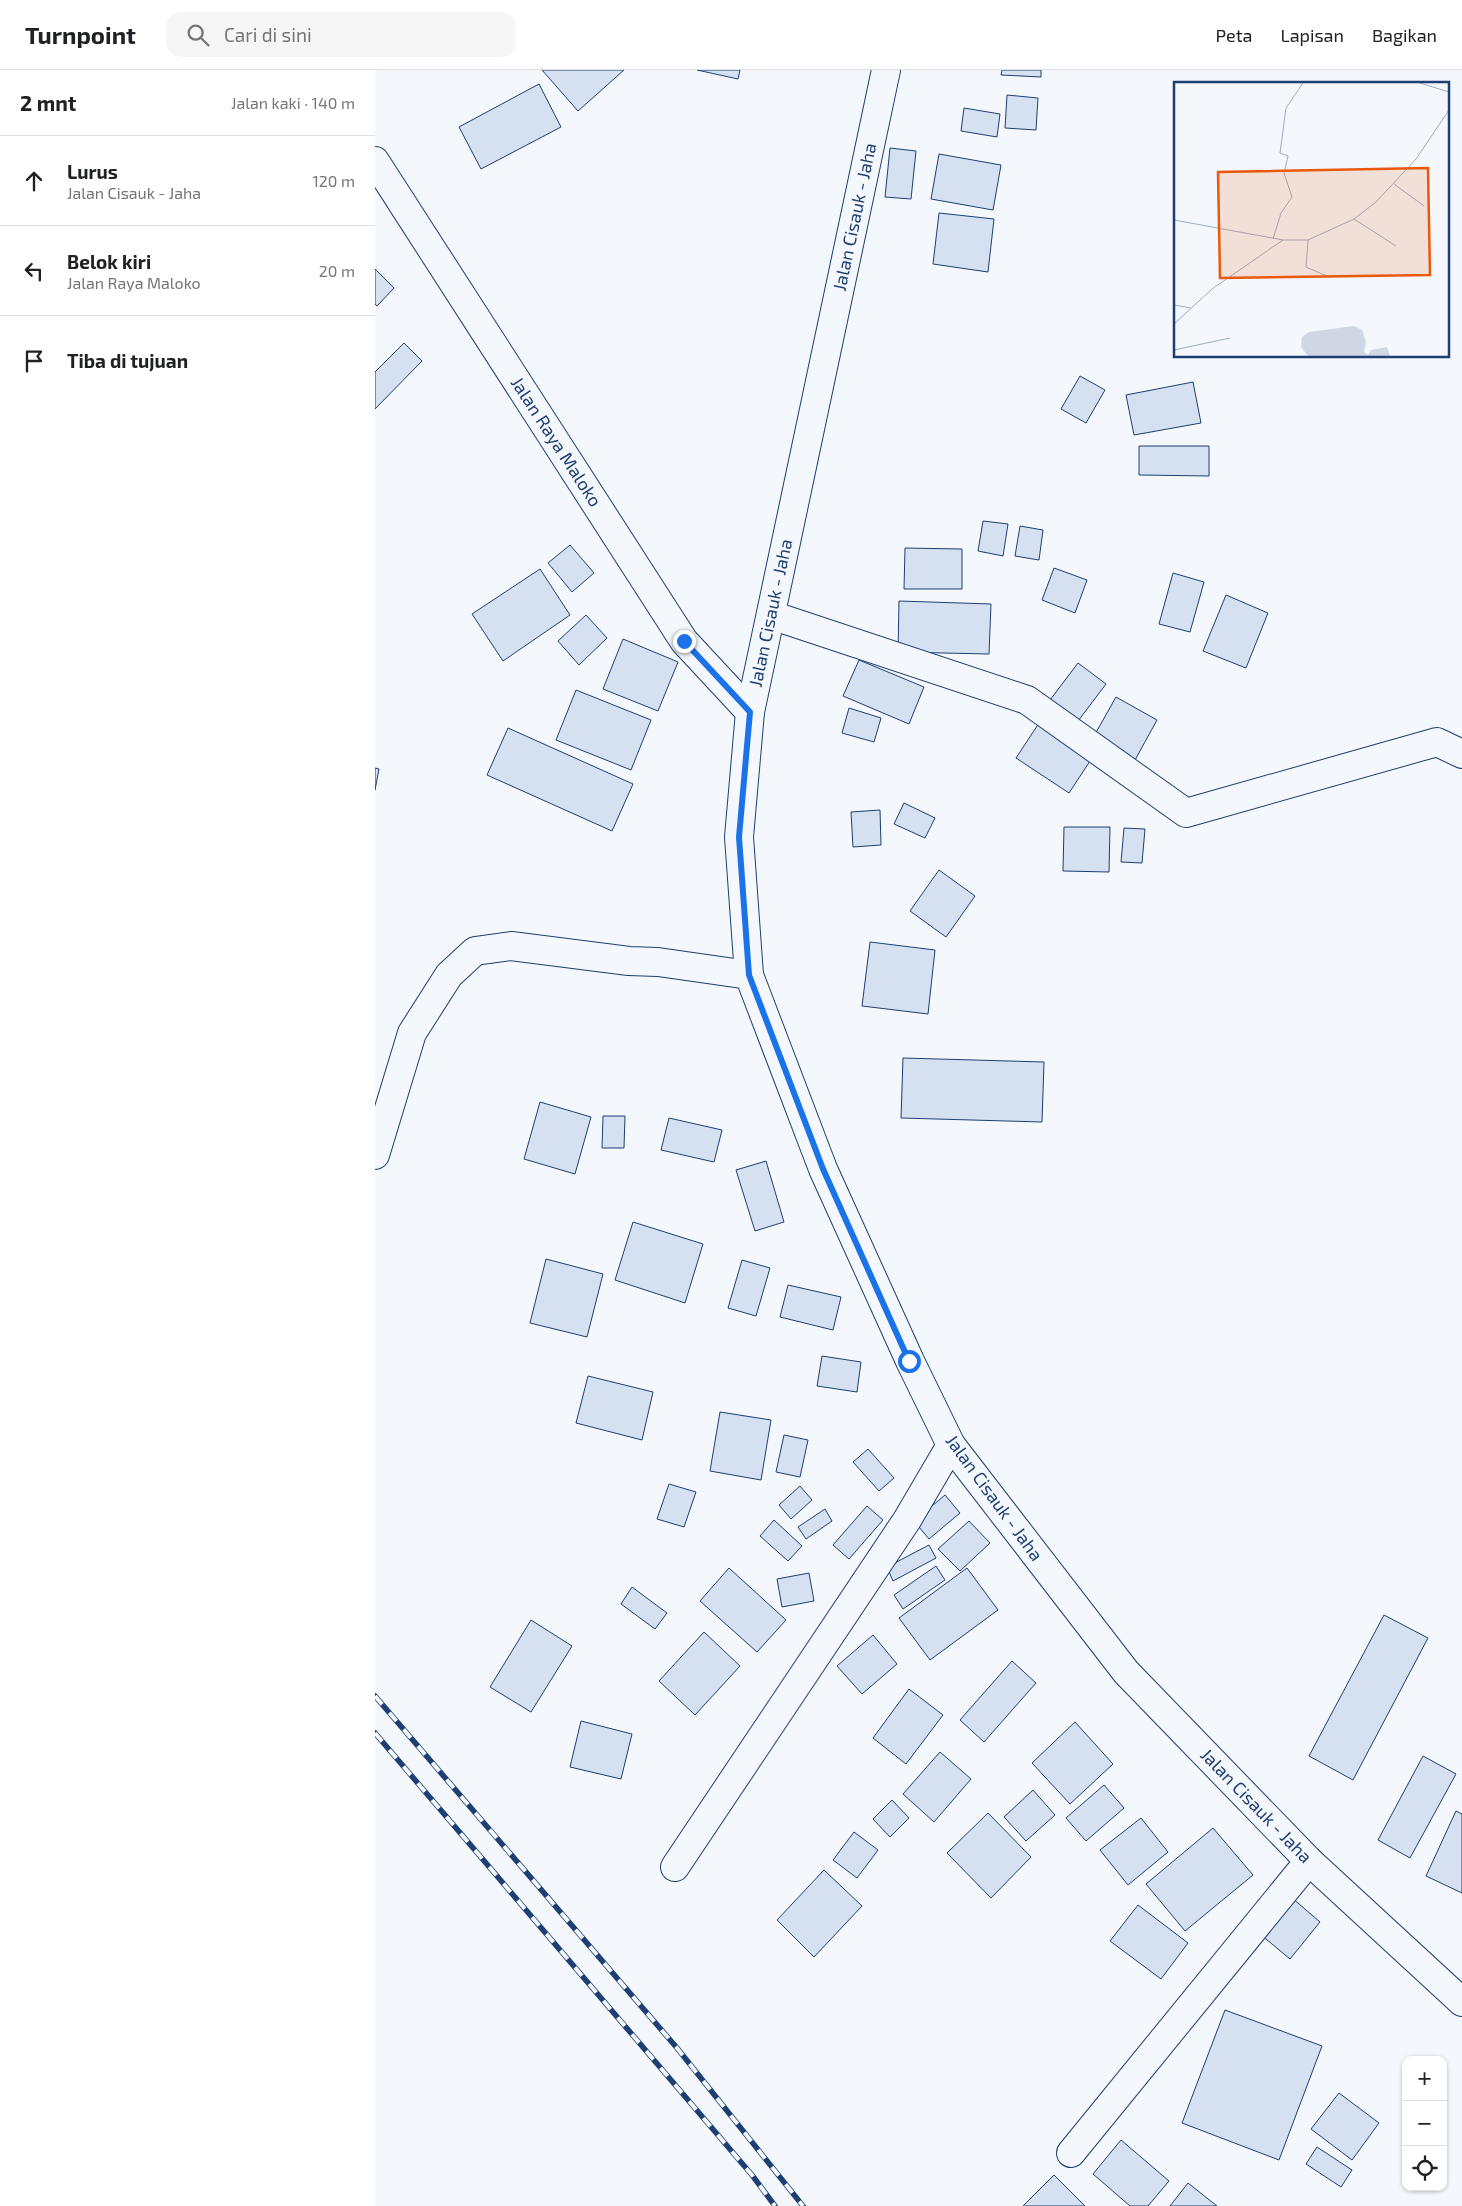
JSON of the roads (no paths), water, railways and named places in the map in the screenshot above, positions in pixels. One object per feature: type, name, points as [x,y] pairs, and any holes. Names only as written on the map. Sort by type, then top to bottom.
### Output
[{"type":"street","name":"Jalan Cisauk - Jaha","points":[[886,70],[750,712],[739,837],[749,975],[823,1169],[909,1361],[951,1445],[1126,1672],[1309,1861],[1462,2002]]},
{"type":"street","name":"Jalan Raya Maloko","points":[[375,161],[684,641],[750,712]]},
{"type":"street","points":[[771,615],[1027,700],[1186,813],[1437,742],[1462,754]]},
{"type":"street","points":[[375,1155],[412,1033],[449,975],[475,951],[511,946],[629,961],[658,962],[749,975]]},
{"type":"street","points":[[675,1867],[907,1520],[951,1445]]},
{"type":"street","points":[[1071,2154],[1309,1861]]},
{"type":"railway","points":[[375,1696],[677,2048],[803,2206]]},
{"type":"railway","points":[[375,1733],[752,2175],[775,2206]]}]
